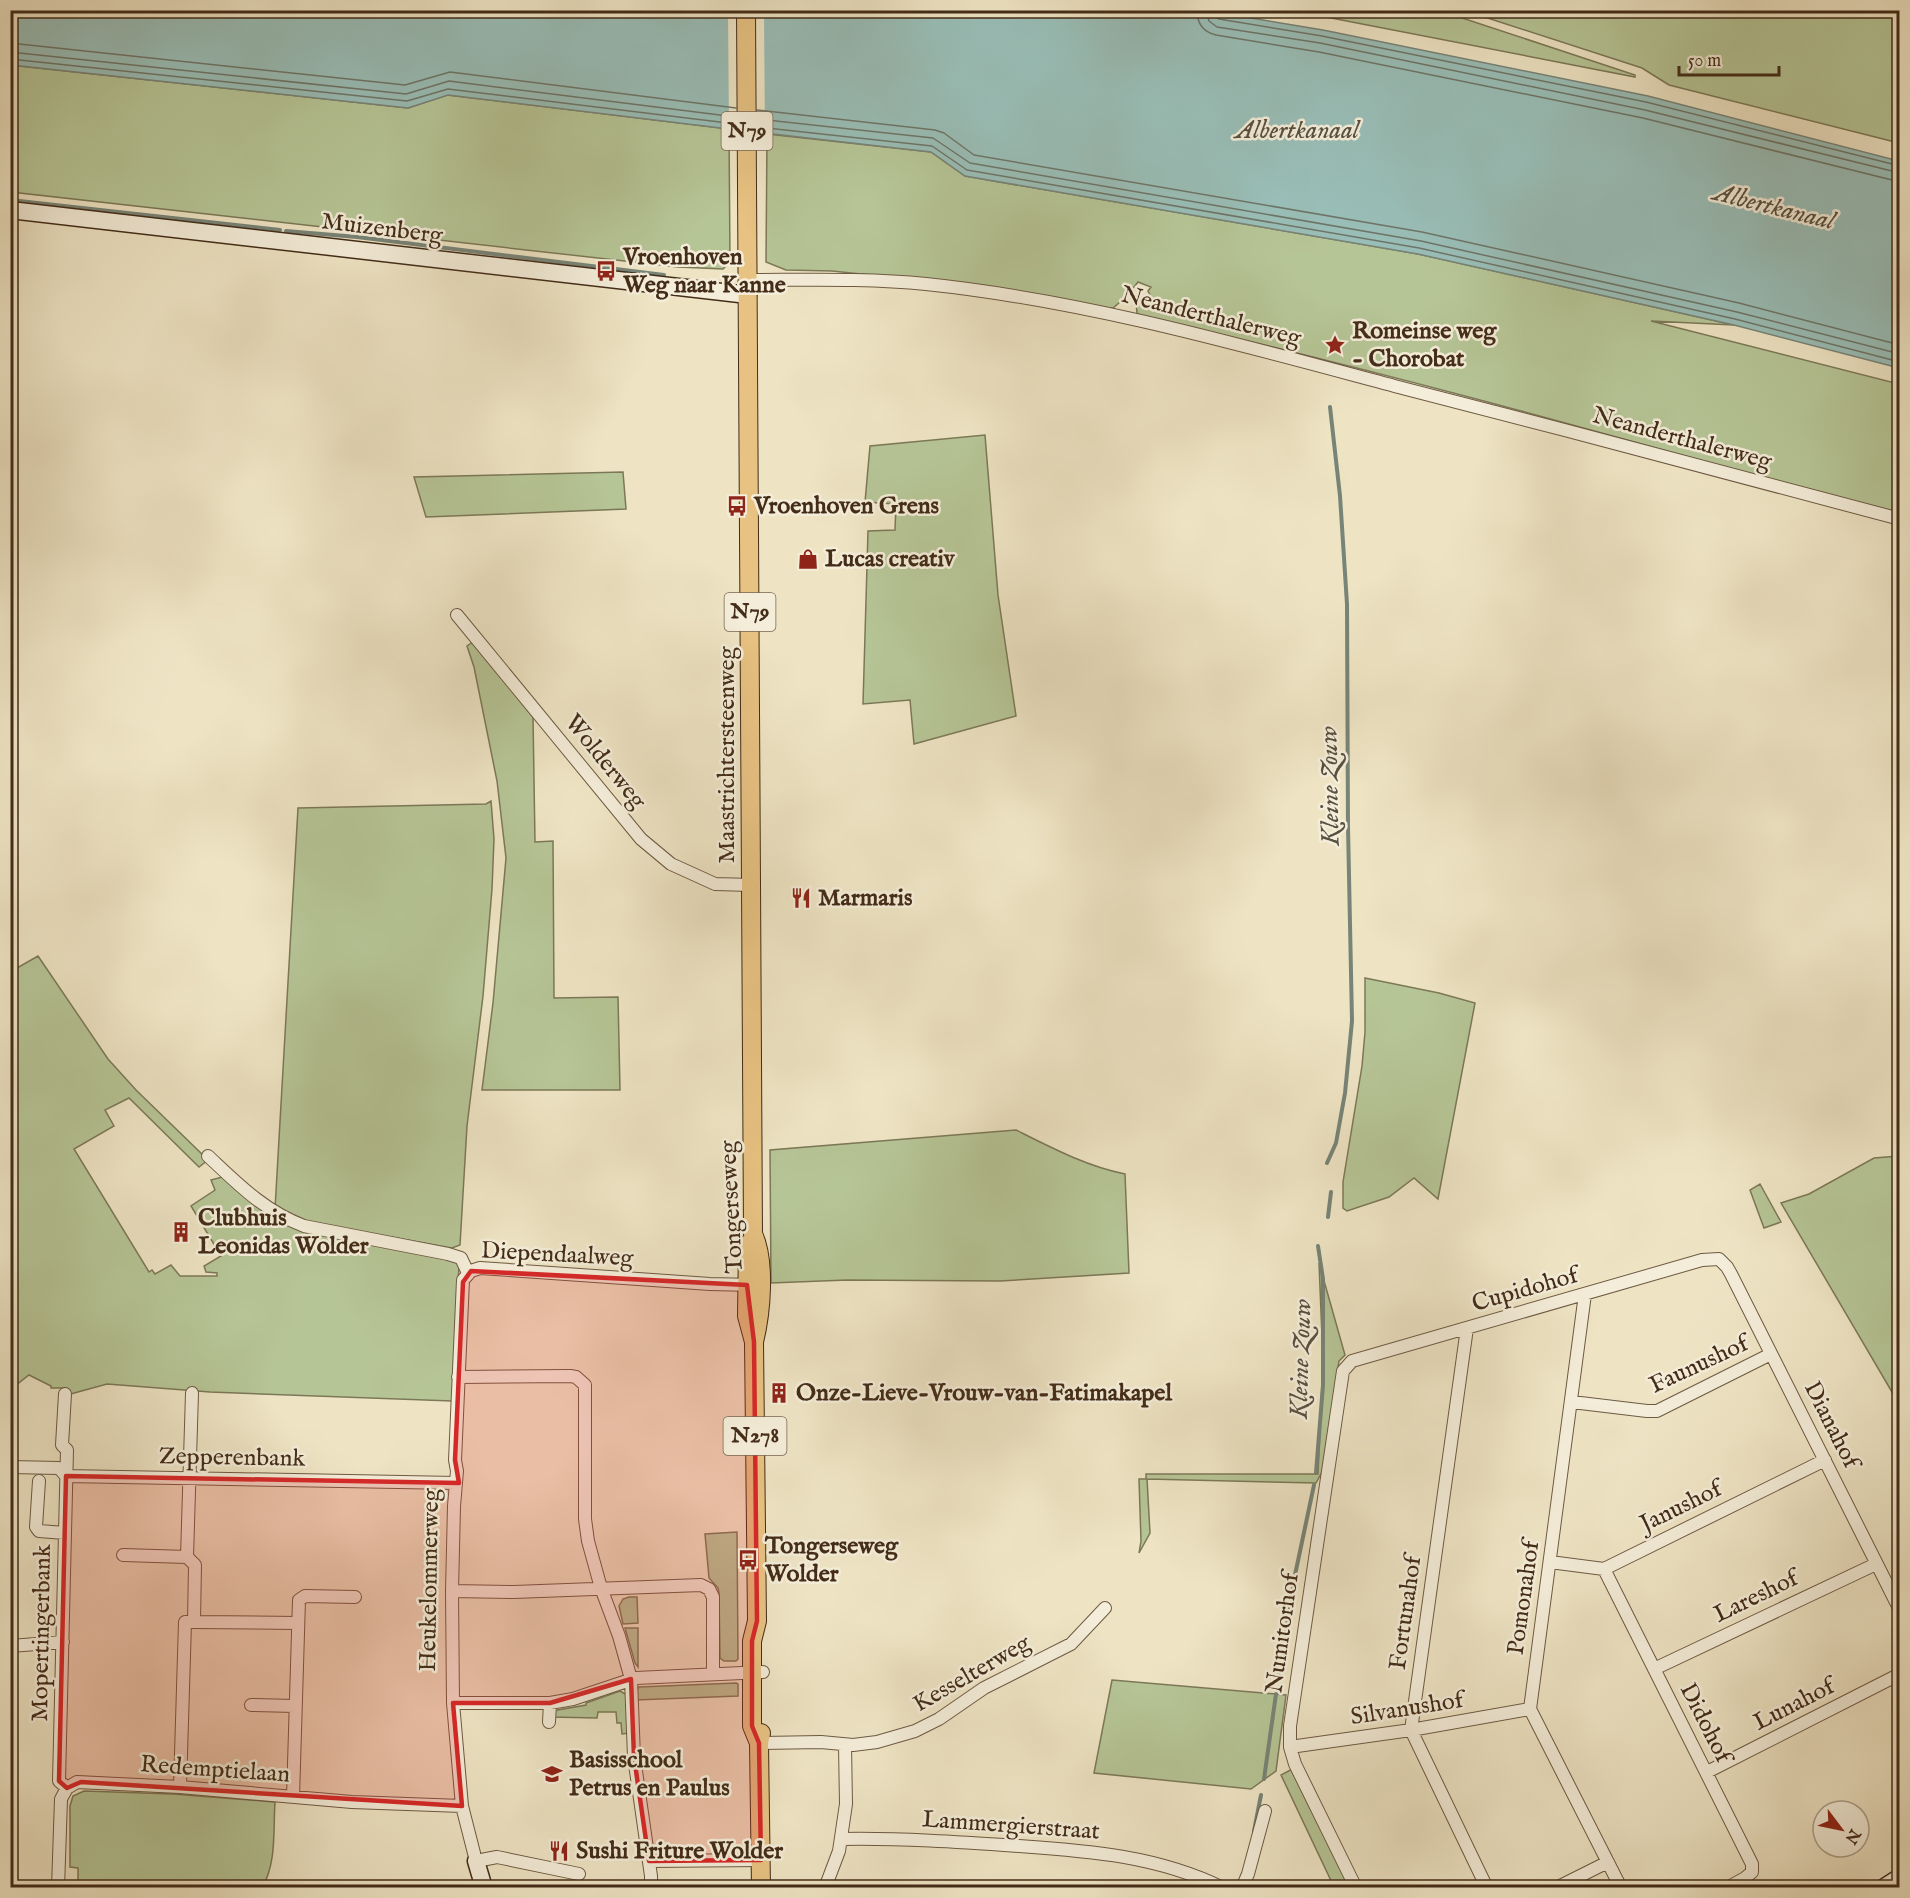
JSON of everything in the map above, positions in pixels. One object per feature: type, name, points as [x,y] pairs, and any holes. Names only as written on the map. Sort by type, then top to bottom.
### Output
[{"type":"main road","name":"Maastrichtersteenweg","points":[[746,10],[753,1068]]},
{"type":"main road","name":"Tongerseweg","points":[[753,1068],[753,1234],[748,1245],[754,1285],[747,1316],[754,1342],[757,1621],[752,1641],[757,1672],[752,1726],[759,1743],[761,1887]]},
{"type":"street","name":"Muizenberg","points":[[10,210],[748,287]]},
{"type":"street","name":"Neanderthalerweg","points":[[748,287],[783,279],[923,284],[1002,294],[1122,315],[1899,519]]},
{"type":"street","name":"Wolderweg","points":[[457,615],[641,839],[671,864],[715,884],[751,885]]},
{"type":"street","name":"Diependaalweg","points":[[208,1156],[267,1209],[293,1222],[303,1226],[448,1254],[461,1258],[468,1273],[480,1268],[690,1283],[754,1285]]},
{"type":"street","name":"Cupidohof","points":[[1343,1371],[1352,1361],[1702,1260],[1714,1258],[1723,1261]]},
{"type":"street","name":"Dianahof","points":[[1723,1261],[1772,1354],[1899,1610]]},
{"type":"street","name":"Heukelommerweg","points":[[468,1273],[463,1282],[455,1460],[452,1591],[453,1703],[462,1806],[484,1887]]},
{"type":"street","name":"Pomonahof","points":[[1530,1709],[1585,1294]]},
{"type":"street","name":"Fortunahof","points":[[1411,1731],[1467,1328]]},
{"type":"street","name":"Faunushof","points":[[1572,1402],[1658,1411],[1772,1354]]},
{"type":"street","name":"Numitorhof","points":[[1343,1371],[1290,1726],[1290,1747],[1295,1764],[1356,1887]]},
{"type":"street","points":[[458,1377],[570,1376],[576,1377],[585,1385],[585,1519],[588,1541],[601,1588],[619,1636],[631,1679],[634,1757],[651,1876],[651,1887],[642,1887]]},
{"type":"street","points":[[187,1557],[192,1393]]},
{"type":"street","name":"Mopertingerbank","points":[[64,1394],[62,1445],[67,1450],[59,1781],[67,1788]]},
{"type":"street","name":"Janushof","points":[[1604,1569],[1825,1460]]},
{"type":"street","name":"Zepperenbank","points":[[10,1467],[59,1468],[66,1476],[456,1483]]},
{"type":"street","points":[[39,1480],[36,1527],[39,1531],[65,1533]]},
{"type":"street","points":[[123,1555],[187,1557],[195,1565],[194,1622]]},
{"type":"street","points":[[1550,1562],[1604,1569]]},
{"type":"street","name":"Lareshof","points":[[1654,1669],[1876,1563]]},
{"type":"street","name":"Didohof","points":[[1604,1569],[1752,1864],[1752,1872],[1727,1887]]},
{"type":"street","points":[[452,1591],[514,1592],[701,1585],[709,1589],[713,1597],[713,1674]]},
{"type":"street","points":[[293,1797],[299,1602],[303,1596],[355,1597]]},
{"type":"street","name":"Kesselterweg","points":[[759,1743],[877,1742],[926,1726],[952,1712],[984,1688],[1071,1644],[1105,1608]]},
{"type":"street","points":[[180,1787],[185,1622],[297,1623]]},
{"type":"street","points":[[10,1647],[63,1642]]},
{"type":"street","points":[[453,1703],[549,1703],[580,1697],[631,1679],[757,1672]]},
{"type":"street","name":"Lunahof","points":[[1707,1772],[1899,1674]]},
{"type":"street","points":[[549,1703],[549,1722]]},
{"type":"street","points":[[251,1705],[295,1706]]},
{"type":"street","points":[[1530,1709],[1621,1887]]},
{"type":"street","name":"Silvanushof","points":[[1290,1747],[1411,1731],[1530,1709]]},
{"type":"street","points":[[1411,1731],[1488,1887]]},
{"type":"street","points":[[825,1887],[839,1851],[841,1839],[846,1803],[845,1744]]},
{"type":"street","name":"Redemptielaan","points":[[67,1788],[81,1782],[462,1806]]},
{"type":"street","points":[[58,1887],[62,1799],[67,1788]]},
{"type":"street","points":[[1242,1887],[1248,1874],[1265,1811]]},
{"type":"street","name":"Lammergierstraat","points":[[841,1839],[950,1841],[1095,1852],[1141,1859],[1178,1869],[1223,1887]]},
{"type":"street","points":[[477,1861],[497,1857],[579,1874]]},
{"type":"street","points":[[649,1861],[761,1860]]},
{"type":"street","points":[[1556,1887],[1608,1862]]},
{"type":"street","points":[[1883,1887],[1899,1877]]},
{"type":"highlighted area","points":[[471,1271],[747,1285],[754,1342],[757,1621],[752,1641],[752,1726],[759,1743],[761,1860],[649,1861],[634,1757],[631,1679],[550,1703],[453,1703],[462,1806],[81,1782],[67,1788],[59,1781],[66,1476],[459,1483],[455,1460],[463,1282]]},
{"type":"green space","points":[[1295,11],[1441,11],[1635,75],[1635,77]]},
{"type":"green space","points":[[1466,11],[1899,11],[1899,143],[1669,85],[1642,68]]},
{"type":"green space","points":[[10,65],[408,108],[447,95],[729,129],[730,262],[723,269],[678,267],[11,192]]},
{"type":"green space","points":[[767,134],[931,152],[965,176],[1418,254],[1734,325],[1651,321],[1899,384],[1899,516],[1428,386],[1143,317],[1137,313],[1136,303],[1142,297],[1150,295],[1148,291],[1151,287],[1138,282],[1113,308],[1093,308],[997,288],[832,271],[786,270],[766,262]]},
{"type":"green space","points":[[985,435],[998,595],[1016,716],[914,744],[910,700],[863,704],[868,531],[895,530],[896,504],[865,502],[870,446]]},
{"type":"green space","points":[[623,472],[626,509],[426,517],[414,477]]},
{"type":"green space","points":[[473,642],[533,717],[535,842],[553,841],[554,998],[618,997],[620,1090],[482,1090],[493,1003],[506,858],[497,781],[474,667],[467,646]]},
{"type":"green space","points":[[491,801],[494,839],[492,889],[483,996],[467,1126],[460,1245],[452,1248],[301,1221],[275,1209],[298,808],[486,804]]},
{"type":"green space","points":[[38,956],[108,1059],[136,1090],[208,1160],[199,1167],[129,1098],[105,1110],[114,1126],[74,1149],[149,1272],[152,1270],[155,1274],[171,1265],[180,1276],[217,1276],[217,1273],[206,1272],[204,1266],[221,1256],[191,1206],[215,1190],[211,1180],[222,1177],[274,1218],[453,1260],[459,1265],[452,1401],[210,1392],[107,1384],[67,1395],[67,1388],[51,1388],[29,1375],[11,1389],[10,972]]},
{"type":"green space","points":[[1365,978],[1475,1003],[1438,1199],[1414,1178],[1389,1197],[1347,1211],[1343,1208],[1343,1182],[1362,1066],[1365,1032]]},
{"type":"green space","points":[[1016,1130],[1083,1161],[1125,1174],[1129,1273],[1000,1281],[847,1280],[771,1283],[770,1150]]},
{"type":"green space","points":[[1900,1156],[1899,1404],[1781,1203],[1809,1194],[1874,1158]]},
{"type":"green space","points":[[1760,1184],[1781,1222],[1764,1228],[1750,1190]]},
{"type":"green space","points":[[1319,1263],[1345,1355],[1339,1361],[1322,1472],[1316,1483],[1147,1479],[1150,1533],[1139,1553],[1141,1541],[1139,1479],[1146,1479],[1146,1474],[1318,1474],[1323,1361]]},
{"type":"green space","points":[[737,1532],[738,1659],[724,1661],[720,1658],[719,1593],[718,1588],[709,1578],[705,1534]]},
{"type":"green space","points":[[637,1597],[638,1623],[623,1624],[619,1606],[623,1599]]},
{"type":"green space","points":[[625,1628],[638,1628],[638,1667],[635,1663]]},
{"type":"green space","points":[[1112,1680],[1286,1695],[1276,1771],[1251,1789],[1094,1773]]},
{"type":"green space","points":[[738,1684],[738,1696],[635,1700],[635,1693],[639,1687]]},
{"type":"green space","points":[[620,1691],[627,1695],[629,1733],[622,1734],[621,1723],[617,1723],[616,1712],[598,1712],[597,1718],[551,1717],[552,1711],[586,1705],[586,1703]]},
{"type":"green space","points":[[1294,1768],[1352,1887],[1334,1887],[1281,1775]]},
{"type":"green space","points":[[84,1791],[173,1794],[275,1802],[272,1857],[262,1888],[78,1887],[78,1868],[70,1867],[70,1806],[73,1796]]},
{"type":"water","name":"Albertkanaal","points":[[11,10],[1202,10],[1323,30],[1648,96],[1899,161],[1899,368],[1734,325],[1418,254],[965,176],[931,152],[448,95],[408,108],[11,65]]},
{"type":"pier","points":[[728,11],[764,11],[765,137],[729,132]]},
{"type":"waterway","points":[[10,200],[280,230]]},
{"type":"waterway","points":[[286,231],[357,237],[664,275]]},
{"type":"waterway","name":"Kleine Zouw","points":[[1327,1163],[1336,1143],[1345,1093],[1352,1021],[1347,604],[1340,496],[1330,407]]},
{"type":"waterway","name":"Kleine Zouw","points":[[1328,1217],[1331,1192]]},
{"type":"waterway","name":"Kleine Zouw","points":[[1316,1473],[1323,1385],[1323,1279],[1318,1246]]},
{"type":"waterway","name":"Kleine Zouw","points":[[1278,1681],[1295,1575],[1314,1485]]},
{"type":"waterway","name":"Kleine Zouw","points":[[1264,1779],[1276,1694]]},
{"type":"waterway","name":"Kleine Zouw","points":[[1254,1831],[1261,1795]]},
{"type":"place","name":"Vroenhoven Weg naar Kanne","points":[[606,271]]},
{"type":"place","name":"Romeinse weg - Chorobat","points":[[1335,345]]},
{"type":"place","name":"Vroenhoven Grens","points":[[737,506]]},
{"type":"place","name":"Lucas creativ","points":[[808,559]]},
{"type":"place","name":"Marmaris","points":[[801,898]]},
{"type":"place","name":"Clubhuis Leonidas Wolder","points":[[181,1232]]},
{"type":"place","name":"Onze-Lieve-Vrouw-van-Fatimakapel","points":[[779,1393]]},
{"type":"place","name":"Tongerseweg Wolder","points":[[748,1560]]},
{"type":"place","name":"Basisschool Petrus en Paulus","points":[[552,1774]]},
{"type":"place","name":"Sushi Friture Wolder","points":[[559,1851]]}]
